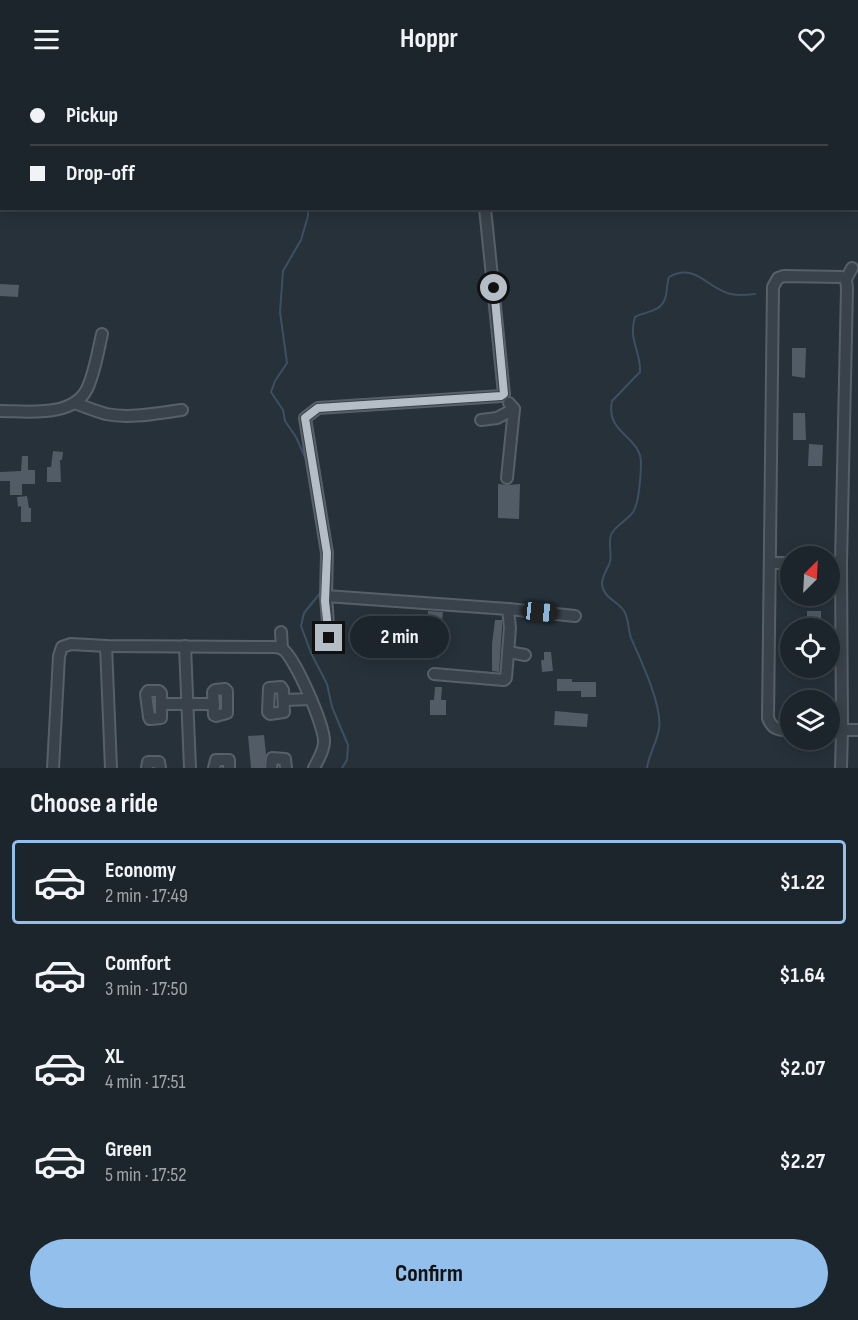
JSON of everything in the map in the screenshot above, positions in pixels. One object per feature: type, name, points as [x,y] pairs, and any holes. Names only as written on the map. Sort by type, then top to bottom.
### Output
[{"type":"street","points":[[484,210],[508,401],[507,478]]},
{"type":"street","points":[[836,546],[845,396],[846,279],[852,268]]},
{"type":"street","points":[[780,729],[771,725],[768,718],[772,287],[778,278],[784,276],[846,279]]},
{"type":"street","points":[[0,411],[51,411],[75,403],[82,397],[90,381],[102,334]]},
{"type":"street","points":[[329,638],[326,596],[327,553],[305,418],[318,408],[501,396],[508,401]]},
{"type":"street","points":[[845,396],[858,396]]},
{"type":"street","points":[[482,420],[496,418],[508,401]]},
{"type":"street","points":[[75,403],[118,415],[182,411]]},
{"type":"street","points":[[770,563],[780,563]]},
{"type":"street","points":[[326,596],[575,616]]},
{"type":"street","points":[[837,606],[843,730],[841,768]]},
{"type":"street","points":[[434,674],[504,680],[510,628],[508,609]]},
{"type":"street","points":[[281,632],[282,649]]},
{"type":"street","points":[[53,768],[59,656],[62,647],[71,644],[282,649],[288,655],[311,699],[322,729],[324,741],[322,751],[314,768]]},
{"type":"street","points":[[106,646],[111,768]]},
{"type":"street","points":[[185,646],[190,768]]},
{"type":"street","points":[[508,652],[525,655]]},
{"type":"street","points":[[284,700],[311,699]]},
{"type":"street","points":[[162,704],[214,704]]},
{"type":"street","points":[[843,730],[858,730]]},
{"type":"street","points":[[271,768],[272,758],[282,757],[285,759],[286,768]]},
{"type":"street","points":[[214,768],[216,760],[227,759],[229,768]]},
{"type":"street","points":[[147,768],[148,762],[159,762],[160,768]]},
{"type":"building","points":[[0,284],[19,285],[18,297],[0,296]]},
{"type":"building","points":[[792,348],[806,348],[805,378],[792,376]]},
{"type":"building","points":[[793,413],[805,413],[806,440],[793,440]]},
{"type":"building","points":[[809,444],[823,445],[822,466],[808,466]]},
{"type":"building","points":[[53,451],[63,452],[62,460],[60,460],[61,482],[47,482],[47,467],[51,467]]},
{"type":"building","points":[[22,456],[28,456],[28,470],[35,470],[35,484],[22,484],[22,495],[10,495],[10,481],[0,481],[0,472],[21,471]]},
{"type":"building","points":[[498,484],[520,484],[519,519],[498,518]]},
{"type":"building","points":[[27,496],[29,508],[31,508],[31,522],[21,522],[21,506],[18,507],[17,497]]},
{"type":"building","points":[[428,611],[443,612],[437,652],[440,652],[439,658],[430,657],[431,646],[420,645],[418,659],[406,658],[407,637],[411,637],[414,624],[421,625],[419,634],[433,635],[434,621],[428,621]]},
{"type":"building","points":[[807,611],[821,611],[821,618],[807,618]]},
{"type":"building","points":[[495,620],[502,620],[499,672],[492,671]]},
{"type":"building","points":[[544,652],[551,652],[553,671],[542,672],[541,660],[544,660]]},
{"type":"building","points":[[557,679],[572,679],[572,682],[596,682],[596,697],[581,697],[581,691],[557,691]]},
{"type":"building","points":[[435,687],[442,687],[441,700],[446,700],[446,715],[430,715],[430,700],[434,700]]},
{"type":"building","points":[[555,711],[588,714],[587,727],[554,725]]},
{"type":"building","points":[[264,735],[266,754],[264,768],[251,768],[248,736]]},
{"type":"waterway","points":[[308,210],[301,240],[283,271],[280,312],[287,363],[275,381],[271,392],[283,410],[285,421],[296,437],[308,464]]},
{"type":"waterway","points":[[647,768],[659,729],[658,708],[631,638],[626,614],[605,593],[602,584],[610,562],[611,535],[635,508],[641,474],[639,454],[614,421],[611,412],[612,401],[640,372],[633,332],[635,317],[662,305],[669,277],[678,273],[694,274],[731,294],[755,294]]},
{"type":"waterway","points":[[321,592],[304,613],[301,626],[311,653],[327,684],[332,707],[348,745],[347,760],[342,768]]},
{"type":"route","points":[[329,638],[325,601],[327,553],[305,418],[318,408],[504,394],[494,288]]}]
